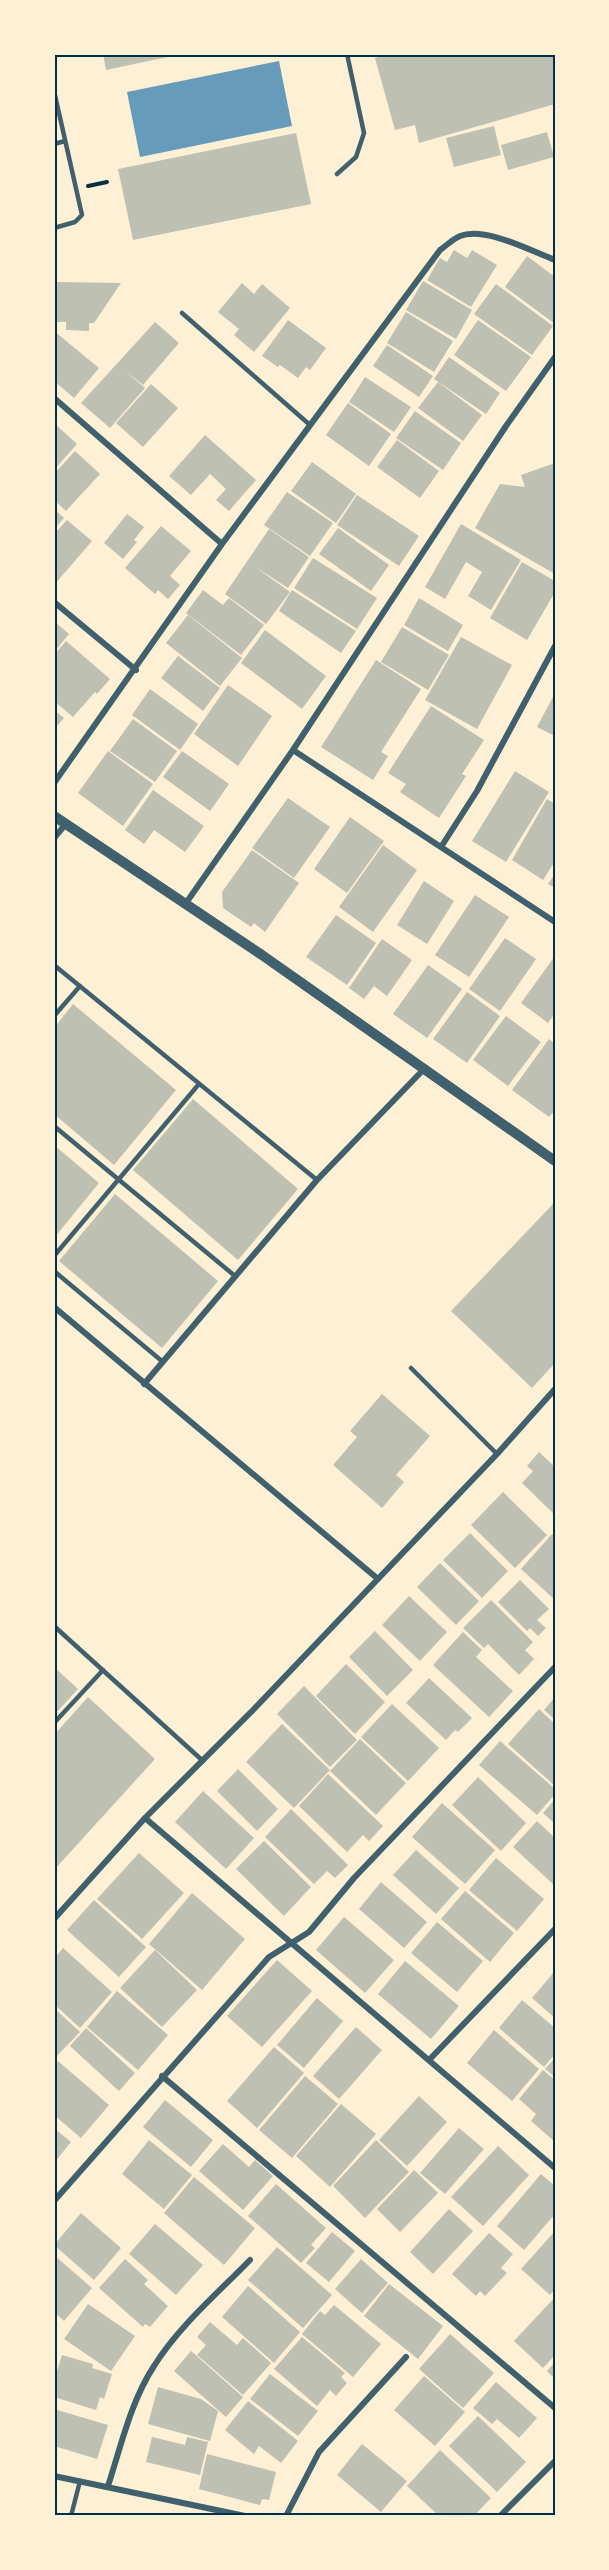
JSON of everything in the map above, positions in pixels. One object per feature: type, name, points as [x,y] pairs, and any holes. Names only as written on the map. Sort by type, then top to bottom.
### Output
[{"type":"street","points":[[54,783],[136,670],[222,544],[440,250],[461,236],[480,234],[502,239],[555,260]]},
{"type":"street","points":[[186,903],[294,750],[506,426],[555,357]]},
{"type":"street","points":[[54,398],[222,544]]},
{"type":"street","points":[[54,602],[136,670]]},
{"type":"street","points":[[441,847],[477,791],[555,646]]},
{"type":"street","points":[[294,750],[555,922]]},
{"type":"street","points":[[54,816],[186,903],[555,1161]]},
{"type":"street","points":[[54,838],[65,825]]},
{"type":"street","points":[[144,1384],[317,1180],[423,1070]]},
{"type":"street","points":[[54,1307],[378,1579]]},
{"type":"street","points":[[54,1919],[144,1818],[203,1761],[378,1579],[497,1454],[555,1389]]},
{"type":"street","points":[[54,2201],[269,1957],[309,1932],[354,1878],[555,1668]]},
{"type":"street","points":[[144,1818],[555,2168]]},
{"type":"street","points":[[430,2060],[555,1929]]},
{"type":"street","points":[[162,2076],[555,2408]]},
{"type":"street","points":[[108,2486],[132,2414],[154,2366],[187,2325],[250,2260]]},
{"type":"street","points":[[286,2516],[319,2452],[406,2357]]},
{"type":"street","points":[[500,2516],[555,2461]]},
{"type":"street","points":[[54,2476],[245,2516]]},
{"type":"lane","points":[[336,174],[356,157],[364,133],[346,54]]},
{"type":"lane","points":[[54,91],[82,215],[75,222],[54,228]]},
{"type":"lane","points":[[54,144],[65,141]]},
{"type":"lane","points":[[182,313],[310,425]]},
{"type":"lane","points":[[54,965],[317,1180]]},
{"type":"lane","points":[[54,1016],[80,986]]},
{"type":"lane","points":[[54,1256],[199,1084]]},
{"type":"lane","points":[[54,1126],[235,1276]]},
{"type":"lane","points":[[54,1271],[163,1362]]},
{"type":"lane","points":[[411,1368],[497,1454]]},
{"type":"lane","points":[[54,1626],[203,1761]]},
{"type":"lane","points":[[54,1723],[103,1670]]},
{"type":"lane","points":[[71,2516],[80,2481]]},
{"type":"path","points":[[76,189],[107,182]]},
{"type":"water","points":[[279,61],[292,126],[140,157],[127,92]]},
{"type":"building","points":[[103,54],[177,54],[177,55],[106,70]]},
{"type":"building","points":[[389,54],[555,54],[555,104],[419,143],[415,125],[395,130],[375,58]]},
{"type":"building","points":[[494,126],[501,155],[454,167],[446,138]]},
{"type":"building","points":[[547,132],[554,157],[508,170],[501,145]]},
{"type":"building","points":[[296,133],[311,204],[133,240],[118,169]]},
{"type":"building","points":[[454,250],[467,258],[472,250],[497,265],[471,307],[427,280],[440,258],[447,262]]},
{"type":"building","points":[[527,256],[555,277],[555,324],[505,287]]},
{"type":"building","points":[[423,281],[472,310],[456,339],[406,310]]},
{"type":"building","points":[[56,282],[121,283],[94,323],[89,323],[89,331],[66,330],[66,322],[55,322]]},
{"type":"building","points":[[242,283],[254,294],[262,284],[290,308],[254,352],[234,335],[239,329],[218,312]]},
{"type":"building","points":[[496,284],[553,326],[532,355],[474,314]]},
{"type":"building","points":[[406,312],[453,341],[434,372],[387,343]]},
{"type":"building","points":[[288,320],[326,348],[310,370],[306,367],[298,378],[262,356]]},
{"type":"building","points":[[478,320],[531,357],[506,391],[454,355]]},
{"type":"building","points":[[155,322],[179,343],[143,385],[123,369],[145,388],[110,428],[81,403]]},
{"type":"building","points":[[54,331],[99,368],[74,398],[54,381]]},
{"type":"building","points":[[387,345],[433,376],[419,397],[373,366]]},
{"type":"building","points":[[449,357],[500,393],[486,414],[434,379]]},
{"type":"building","points":[[365,377],[411,407],[394,432],[349,402]]},
{"type":"building","points":[[438,382],[482,415],[463,441],[418,408]]},
{"type":"building","points":[[151,384],[178,408],[143,447],[116,423]]},
{"type":"building","points":[[348,403],[391,434],[369,466],[326,435]]},
{"type":"building","points":[[415,411],[461,443],[443,470],[396,438]]},
{"type":"building","points":[[54,423],[77,444],[54,470]]},
{"type":"building","points":[[205,435],[256,480],[229,511],[216,500],[226,489],[210,474],[191,495],[169,476]]},
{"type":"building","points":[[397,440],[439,471],[420,498],[377,467]]},
{"type":"building","points":[[75,451],[100,474],[66,511],[54,500],[54,474]]},
{"type":"building","points":[[312,462],[356,494],[336,523],[291,491]]},
{"type":"building","points":[[555,463],[555,574],[475,528],[500,484],[525,487],[521,475]]},
{"type":"building","points":[[287,492],[333,523],[310,556],[264,525]]},
{"type":"building","points":[[357,495],[419,536],[399,566],[337,525]]},
{"type":"building","points":[[54,509],[64,518],[54,529]]},
{"type":"building","points":[[127,514],[144,527],[134,540],[137,542],[123,559],[104,543]]},
{"type":"building","points":[[67,520],[92,541],[54,585],[54,534]]},
{"type":"building","points":[[461,524],[521,560],[491,610],[468,596],[482,572],[466,562],[445,599],[425,587]]},
{"type":"building","points":[[161,526],[191,551],[170,576],[180,585],[168,599],[158,590],[155,594],[125,568]]},
{"type":"building","points":[[338,528],[389,565],[371,591],[319,554]]},
{"type":"building","points":[[269,529],[309,557],[288,588],[254,566],[290,592],[266,624],[225,594]]},
{"type":"building","points":[[313,558],[377,598],[357,629],[294,588]]},
{"type":"building","points":[[522,562],[555,581],[555,592],[527,640],[490,618]]},
{"type":"building","points":[[203,590],[223,605],[229,598],[264,625],[241,655],[186,613]]},
{"type":"building","points":[[292,590],[356,631],[341,653],[279,611]]},
{"type":"building","points":[[419,598],[463,625],[448,651],[404,625]]},
{"type":"building","points":[[188,615],[242,658],[220,686],[166,643]]},
{"type":"building","points":[[54,621],[69,634],[54,652]]},
{"type":"building","points":[[402,627],[449,655],[428,690],[381,662]]},
{"type":"building","points":[[265,630],[326,676],[302,709],[241,663]]},
{"type":"building","points":[[461,637],[512,665],[477,729],[425,700]]},
{"type":"building","points":[[66,641],[110,679],[73,717],[54,701],[54,655]]},
{"type":"building","points":[[178,656],[220,688],[203,711],[161,678]]},
{"type":"building","points":[[376,660],[421,689],[381,752],[388,756],[373,780],[321,747]]},
{"type":"building","points":[[228,685],[272,716],[238,766],[194,734]]},
{"type":"building","points":[[150,689],[198,724],[180,750],[132,715]]},
{"type":"building","points":[[555,693],[555,736],[537,727]]},
{"type":"building","points":[[431,706],[484,740],[462,774],[466,776],[439,818],[400,792],[406,784],[388,773]]},
{"type":"building","points":[[54,710],[64,718],[54,729]]},
{"type":"building","points":[[133,719],[177,751],[155,782],[110,751]]},
{"type":"building","points":[[108,751],[153,784],[123,826],[78,793]]},
{"type":"building","points":[[182,751],[229,784],[210,811],[163,777]]},
{"type":"building","points":[[515,771],[549,792],[506,862],[472,841]]},
{"type":"building","points":[[153,790],[204,826],[185,852],[154,830],[144,844],[125,830]]},
{"type":"building","points":[[288,798],[330,827],[294,878],[252,848]]},
{"type":"building","points":[[547,799],[555,804],[555,861],[543,880],[512,860]]},
{"type":"building","points":[[350,817],[384,841],[347,893],[314,869]]},
{"type":"building","points":[[383,845],[417,870],[373,932],[339,907]]},
{"type":"building","points":[[252,850],[299,883],[265,932],[254,923],[251,927],[223,908],[222,892]]},
{"type":"building","points":[[555,874],[555,888],[548,884]]},
{"type":"building","points":[[424,881],[454,901],[427,944],[397,925]]},
{"type":"building","points":[[475,895],[509,917],[469,977],[435,955]]},
{"type":"building","points":[[336,915],[376,943],[347,985],[306,957]]},
{"type":"building","points":[[505,938],[536,959],[500,1011],[469,989]]},
{"type":"building","points":[[382,939],[412,960],[387,996],[374,986],[364,999],[349,988]]},
{"type":"building","points":[[555,956],[555,1013],[548,1023],[521,1003]]},
{"type":"building","points":[[428,965],[462,989],[427,1038],[393,1014]]},
{"type":"building","points":[[467,992],[500,1016],[467,1063],[433,1039]]},
{"type":"building","points":[[73,1004],[176,1090],[114,1165],[54,1114],[54,1028]]},
{"type":"building","points":[[506,1016],[541,1042],[508,1086],[473,1060]]},
{"type":"building","points":[[549,1039],[555,1044],[555,1110],[549,1117],[512,1090]]},
{"type":"building","points":[[193,1099],[298,1189],[238,1260],[133,1170]]},
{"type":"building","points":[[54,1145],[99,1183],[54,1238]]},
{"type":"building","points":[[115,1194],[218,1281],[162,1348],[59,1261]]},
{"type":"building","points":[[553,1204],[555,1206],[555,1363],[532,1388],[451,1311]]},
{"type":"building","points":[[382,1394],[430,1436],[396,1475],[404,1482],[382,1508],[333,1465],[357,1437],[350,1431]]},
{"type":"building","points":[[539,1452],[555,1467],[555,1515],[522,1483],[533,1471],[527,1466]]},
{"type":"building","points":[[503,1492],[547,1535],[515,1568],[471,1525]]},
{"type":"building","points":[[470,1533],[508,1571],[482,1598],[443,1560]]},
{"type":"building","points":[[552,1534],[555,1537],[555,1600],[521,1569]]},
{"type":"building","points":[[440,1563],[479,1601],[456,1625],[417,1587]]},
{"type":"building","points":[[520,1580],[549,1609],[537,1620],[546,1628],[538,1636],[530,1628],[527,1631],[498,1602]]},
{"type":"building","points":[[409,1596],[447,1632],[420,1661],[382,1625]]},
{"type":"building","points":[[491,1600],[533,1642],[525,1650],[534,1659],[519,1675],[488,1644],[484,1648],[463,1628]]},
{"type":"building","points":[[375,1631],[413,1670],[387,1696],[349,1657]]},
{"type":"building","points":[[463,1632],[482,1650],[476,1657],[513,1691],[489,1717],[433,1665]]},
{"type":"building","points":[[346,1664],[385,1702],[355,1734],[316,1696]]},
{"type":"building","points":[[54,1667],[78,1689],[54,1715]]},
{"type":"building","points":[[429,1678],[472,1718],[458,1732],[455,1730],[446,1740],[406,1703]]},
{"type":"building","points":[[304,1686],[357,1740],[330,1767],[277,1714]]},
{"type":"building","points":[[88,1697],[155,1759],[54,1870],[54,1735]]},
{"type":"building","points":[[555,1697],[555,1720],[544,1710]]},
{"type":"building","points":[[392,1704],[439,1748],[408,1781],[361,1737]]},
{"type":"building","points":[[539,1709],[555,1724],[555,1786],[508,1744]]},
{"type":"building","points":[[282,1724],[330,1770],[294,1808],[246,1762]]},
{"type":"building","points":[[360,1739],[406,1783],[376,1815],[330,1771]]},
{"type":"building","points":[[500,1741],[555,1789],[555,1794],[537,1815],[479,1765]]},
{"type":"building","points":[[238,1769],[278,1809],[257,1831],[217,1791]]},
{"type":"building","points":[[328,1774],[383,1826],[369,1841],[363,1835],[347,1852],[299,1806]]},
{"type":"building","points":[[478,1777],[526,1823],[501,1851],[452,1805]]},
{"type":"building","points":[[203,1791],[254,1838],[226,1869],[175,1822]]},
{"type":"building","points":[[555,1799],[555,1824],[543,1813]]},
{"type":"building","points":[[442,1803],[495,1850],[465,1884],[412,1837]]},
{"type":"building","points":[[291,1809],[348,1865],[335,1878],[327,1871],[314,1884],[265,1837]]},
{"type":"building","points":[[537,1821],[555,1838],[554,1885],[513,1847]]},
{"type":"building","points":[[264,1841],[311,1887],[284,1916],[236,1869]]},
{"type":"building","points":[[416,1850],[459,1888],[436,1914],[393,1875]]},
{"type":"building","points":[[139,1853],[184,1893],[142,1939],[97,1899]]},
{"type":"building","points":[[496,1858],[544,1899],[517,1931],[469,1890]]},
{"type":"building","points":[[381,1882],[427,1922],[404,1948],[359,1909]]},
{"type":"building","points":[[465,1891],[514,1933],[490,1962],[441,1919]]},
{"type":"building","points":[[192,1893],[245,1939],[202,1990],[149,1944]]},
{"type":"building","points":[[94,1900],[146,1947],[119,1977],[67,1930]]},
{"type":"building","points":[[344,1917],[394,1960],[365,1993],[316,1950]]},
{"type":"building","points":[[437,1922],[483,1961],[457,1992],[411,1953]]},
{"type":"building","points":[[63,1948],[112,1992],[80,2028],[54,2004],[54,1959]]},
{"type":"building","points":[[155,1950],[197,1990],[162,2027],[120,1988]]},
{"type":"building","points":[[277,1960],[312,1991],[262,2047],[227,2016]]},
{"type":"building","points":[[405,1961],[459,2006],[431,2039],[378,1994]]},
{"type":"building","points":[[555,1971],[555,2018],[532,1998]]},
{"type":"building","points":[[117,1991],[168,2035],[138,2070],[87,2027]]},
{"type":"building","points":[[317,1998],[343,2021],[304,2068],[277,2045]]},
{"type":"building","points":[[522,2000],[555,2028],[555,2054],[544,2067],[499,2028]]},
{"type":"building","points":[[54,2008],[80,2032],[55,2058],[54,2056]]},
{"type":"building","points":[[356,2027],[382,2050],[339,2099],[313,2076]]},
{"type":"building","points":[[86,2028],[135,2073],[119,2091],[70,2046]]},
{"type":"building","points":[[494,2030],[539,2069],[512,2101],[467,2063]]},
{"type":"building","points":[[274,2047],[304,2073],[257,2128],[227,2101]]},
{"type":"building","points":[[555,2058],[555,2077],[545,2069]]},
{"type":"building","points":[[58,2061],[109,2105],[81,2138],[54,2115],[54,2066]]},
{"type":"building","points":[[543,2070],[555,2080],[555,2142],[531,2121],[536,2114],[519,2099]]},
{"type":"building","points":[[305,2076],[338,2104],[292,2158],[259,2130]]},
{"type":"building","points":[[419,2096],[447,2122],[407,2166],[379,2140]]},
{"type":"building","points":[[165,2100],[213,2140],[191,2167],[143,2127]]},
{"type":"building","points":[[341,2104],[376,2134],[330,2187],[296,2156]]},
{"type":"building","points":[[54,2128],[71,2142],[54,2163]]},
{"type":"building","points":[[459,2128],[484,2149],[445,2194],[420,2173]]},
{"type":"building","points":[[149,2140],[192,2175],[164,2209],[122,2174]]},
{"type":"building","points":[[376,2140],[409,2172],[365,2218],[333,2186]]},
{"type":"building","points":[[223,2144],[249,2167],[255,2160],[273,2176],[243,2210],[199,2171]]},
{"type":"building","points":[[498,2146],[529,2175],[483,2226],[451,2197]]},
{"type":"building","points":[[414,2170],[438,2193],[400,2232],[377,2209]]},
{"type":"building","points":[[541,2174],[555,2186],[555,2214],[524,2250],[497,2226]]},
{"type":"building","points":[[194,2177],[255,2228],[224,2265],[164,2213]]},
{"type":"building","points":[[276,2184],[326,2228],[311,2245],[315,2248],[301,2263],[248,2216]]},
{"type":"building","points":[[449,2209],[473,2231],[433,2274],[410,2252]]},
{"type":"building","points":[[81,2213],[121,2248],[94,2280],[54,2245]]},
{"type":"building","points":[[155,2224],[203,2265],[176,2295],[129,2254]]},
{"type":"building","points":[[555,2231],[555,2289],[550,2295],[521,2269]]},
{"type":"building","points":[[332,2232],[355,2251],[329,2282],[306,2263]]},
{"type":"building","points":[[489,2233],[513,2254],[501,2268],[507,2273],[485,2296],[480,2291],[476,2296],[452,2274]]},
{"type":"building","points":[[277,2247],[332,2295],[303,2328],[248,2280]]},
{"type":"building","points":[[54,2255],[92,2288],[64,2321],[54,2312]]},
{"type":"building","points":[[125,2259],[148,2280],[144,2284],[168,2306],[150,2327],[145,2324],[143,2327],[99,2288]]},
{"type":"building","points":[[361,2259],[388,2283],[362,2313],[335,2289]]},
{"type":"building","points":[[389,2284],[443,2326],[418,2359],[364,2316]]},
{"type":"building","points":[[248,2286],[300,2332],[274,2363],[222,2317]]},
{"type":"building","points":[[555,2297],[555,2355],[543,2368],[514,2341]]},
{"type":"building","points":[[88,2304],[135,2336],[111,2371],[64,2339]]},
{"type":"building","points":[[334,2305],[381,2344],[353,2377],[302,2334],[320,2311],[325,2315]]},
{"type":"building","points":[[210,2322],[237,2345],[243,2338],[271,2363],[243,2395],[197,2355],[206,2345],[197,2337]]},
{"type":"building","points":[[450,2334],[494,2373],[463,2408],[419,2369]]},
{"type":"building","points":[[302,2337],[345,2373],[341,2377],[347,2383],[336,2396],[330,2390],[317,2406],[274,2369]]},
{"type":"building","points":[[191,2351],[243,2397],[226,2417],[174,2371]]},
{"type":"building","points":[[62,2355],[93,2364],[92,2368],[112,2374],[104,2399],[100,2397],[96,2410],[54,2397],[54,2381]]},
{"type":"building","points":[[555,2362],[555,2379],[547,2371]]},
{"type":"building","points":[[270,2374],[318,2411],[298,2436],[250,2399]]},
{"type":"building","points":[[424,2376],[465,2412],[435,2446],[394,2410]]},
{"type":"building","points":[[496,2382],[537,2418],[519,2438],[497,2419],[492,2424],[473,2408]]},
{"type":"building","points":[[158,2387],[201,2399],[218,2411],[210,2441],[148,2424]]},
{"type":"building","points":[[248,2401],[298,2441],[281,2463],[259,2446],[254,2454],[225,2430]]},
{"type":"building","points":[[54,2409],[108,2425],[97,2459],[54,2446]]},
{"type":"building","points":[[478,2416],[526,2462],[497,2492],[449,2446]]},
{"type":"building","points":[[152,2437],[185,2445],[187,2437],[208,2442],[200,2475],[146,2462]]},
{"type":"building","points":[[362,2444],[407,2481],[381,2512],[337,2475]]},
{"type":"building","points":[[440,2450],[491,2498],[474,2516],[439,2516],[407,2486]]},
{"type":"building","points":[[207,2454],[276,2472],[269,2500],[262,2499],[260,2505],[199,2489]]}]
